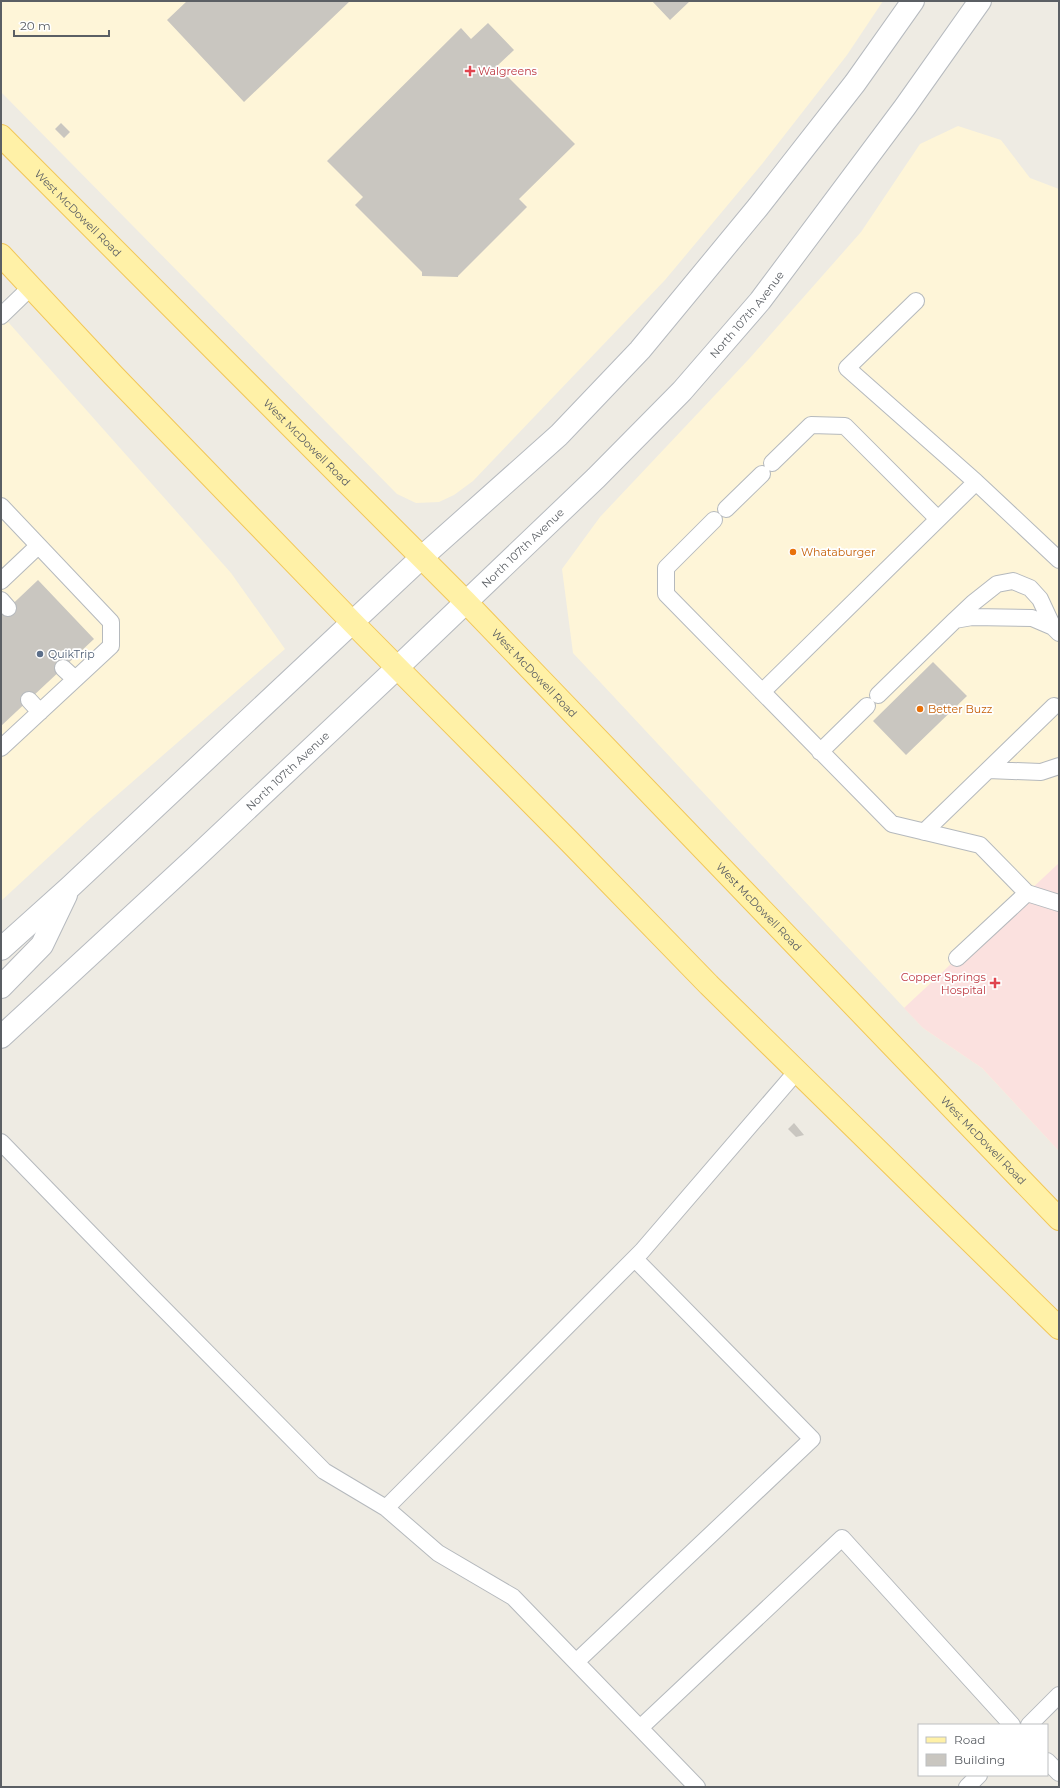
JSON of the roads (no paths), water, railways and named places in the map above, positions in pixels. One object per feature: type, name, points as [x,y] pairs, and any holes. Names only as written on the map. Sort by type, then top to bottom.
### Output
[{"type":"main road","points":[[1,949],[70,887],[421,558],[559,435],[640,350],[758,207],[855,82],[913,1]]},
{"type":"main road","name":"North 107th Avenue","points":[[1,1037],[397,668],[596,478],[682,391],[760,301],[905,107],[980,1]]},
{"type":"main road","name":"West McDowell Road","points":[[1,136],[466,602],[1059,1219]]},
{"type":"main road","points":[[1,255],[352,622],[709,985],[1059,1328]]},
{"type":"main road","points":[[1,987],[42,945],[70,887]]},
{"type":"lane","points":[[1,316],[31,287]]},
{"type":"lane","points":[[916,301],[847,368],[976,482],[1059,560]]},
{"type":"lane","points":[[726,509],[811,425],[844,426],[938,519]]},
{"type":"lane","points":[[762,692],[976,482]]},
{"type":"lane","points":[[1,506],[111,622],[111,646],[75,679],[34,706],[2,744]]},
{"type":"lane","points":[[714,520],[666,568],[666,594],[892,824],[980,845],[1027,893],[1059,903]]},
{"type":"lane","points":[[1,581],[38,546]]},
{"type":"lane","points":[[820,752],[955,620],[997,584],[1013,581],[1030,588],[1040,599],[1056,630]]},
{"type":"lane","points":[[955,620],[972,617],[1032,618],[1056,630]]},
{"type":"lane","points":[[64,668],[75,679]]},
{"type":"lane","points":[[924,832],[1054,706]]},
{"type":"lane","points":[[1041,772],[1059,766]]},
{"type":"lane","points":[[988,770],[1041,772],[1059,777]]},
{"type":"lane","points":[[957,958],[1027,893]]},
{"type":"lane","points":[[386,1508],[635,1259],[797,1072]]},
{"type":"lane","points":[[1,1142],[138,1283],[324,1470],[386,1508],[438,1553],[513,1597],[697,1787]]},
{"type":"lane","points":[[576,1662],[812,1439],[635,1259]]},
{"type":"lane","points":[[640,1728],[842,1538],[1011,1724]]},
{"type":"lane","points":[[1030,1724],[1059,1695]]},
{"type":"lane","points":[[1048,1762],[1059,1773]]},
{"type":"lane","points":[[967,1787],[978,1776]]},
{"type":"place","name":"Walgreens","points":[[470,71]]},
{"type":"place","name":"Whataburger","points":[[793,552]]},
{"type":"place","name":"QuikTrip","points":[[40,654]]},
{"type":"place","name":"Better Buzz","points":[[920,709]]},
{"type":"place","name":"Copper Springs Hospital","points":[[995,983]]}]
